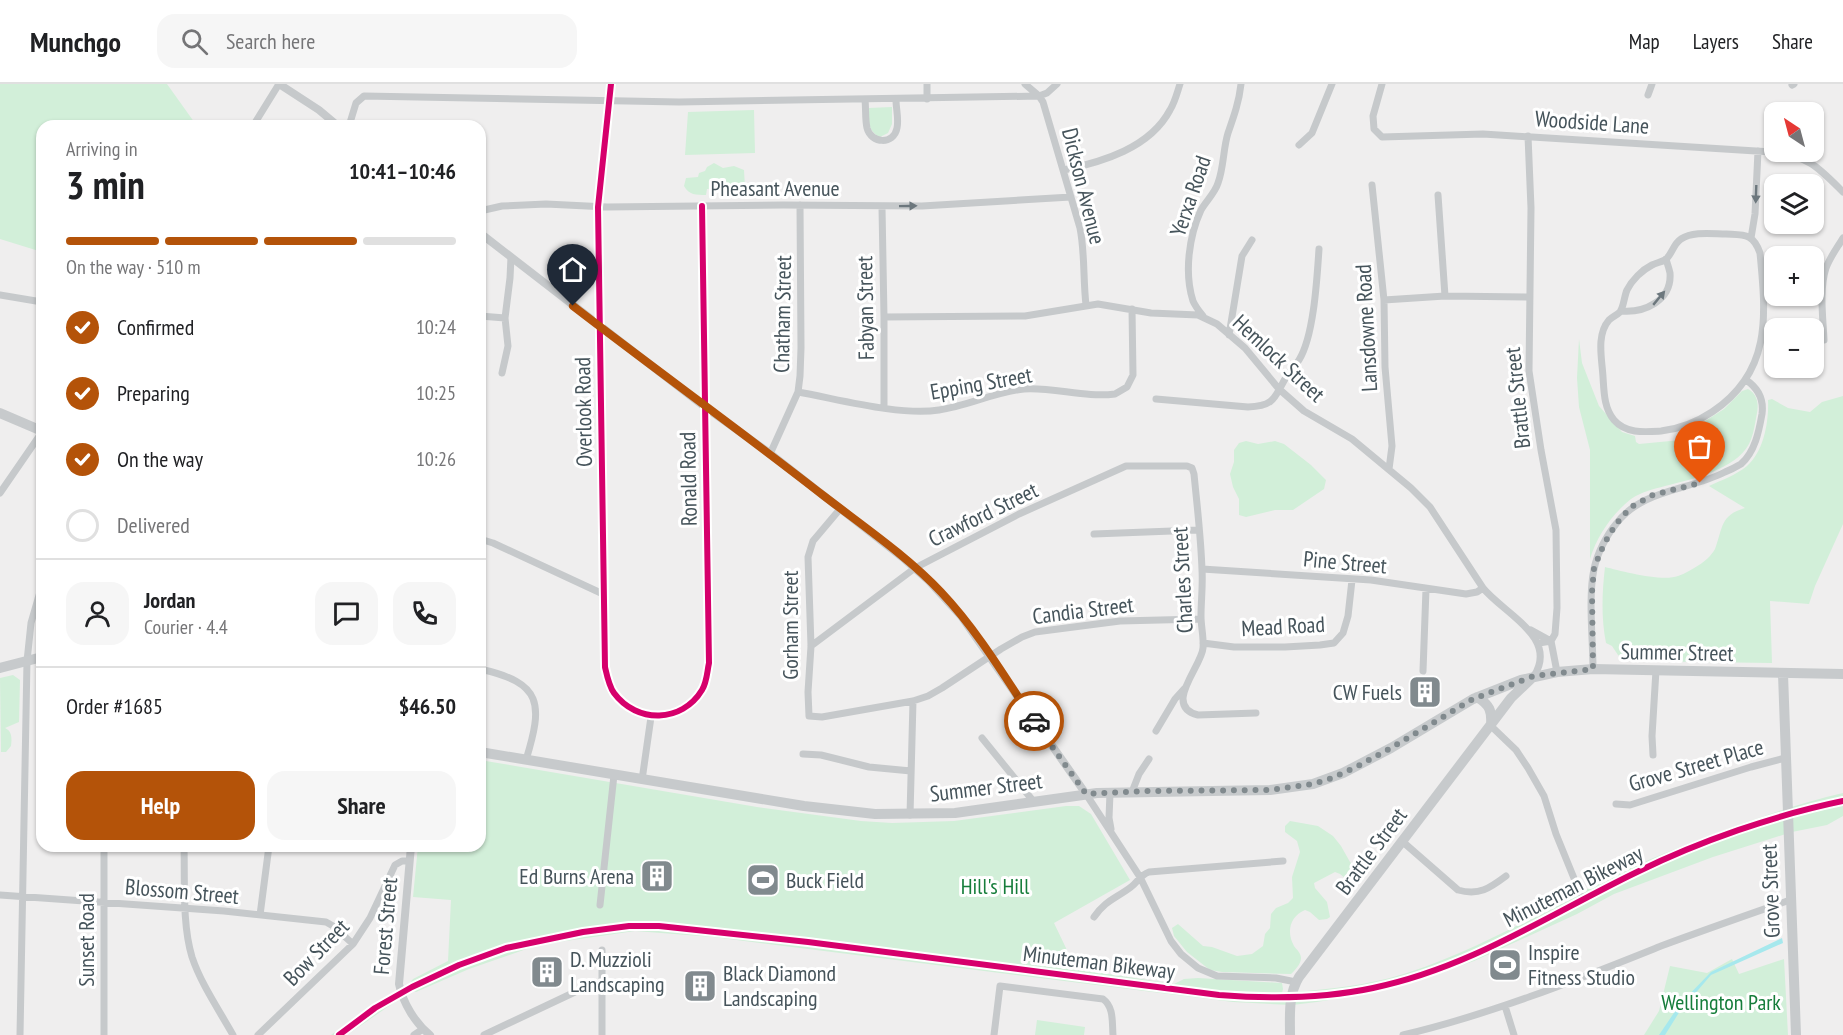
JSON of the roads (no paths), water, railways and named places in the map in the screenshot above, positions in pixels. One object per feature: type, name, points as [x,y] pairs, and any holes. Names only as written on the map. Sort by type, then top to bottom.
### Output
[{"type":"main road","points":[[0,414],[36,429]]},
{"type":"main road","points":[[0,668],[36,659]]},
{"type":"main road","name":"Summer Street","points":[[486,753],[836,810],[875,814],[955,813],[1086,794],[1270,790],[1313,784],[1356,767],[1478,697],[1534,676],[1557,672],[1593,669],[1843,674]]},
{"type":"main road","name":"Grove Street","points":[[1783,674],[1796,1035]]},
{"type":"main road","name":"Brattle Street","points":[[1290,1035],[1290,1003],[1296,982],[1511,698],[1534,676]]},
{"type":"main road","points":[[1478,697],[1486,702],[1490,710],[1491,726]]},
{"type":"street","points":[[257,120],[279,84],[331,120]]},
{"type":"street","name":"Overlook Road","points":[[612,84],[598,207],[605,667],[608,681],[620,700],[651,717]]},
{"type":"street","points":[[927,84],[927,99]]},
{"type":"street","name":"Dickson Avenue","points":[[1025,84],[1039,96],[1064,170],[1082,242],[1086,304]]},
{"type":"street","points":[[351,120],[357,103],[364,96],[679,102],[896,100],[1039,96],[1047,93],[1057,84]]},
{"type":"street","points":[[1064,170],[1107,159],[1141,142],[1165,119],[1180,84]]},
{"type":"street","name":"Yerxa Road","points":[[1204,318],[1194,303],[1191,289],[1189,269],[1191,245],[1195,225],[1202,208],[1218,186],[1228,134],[1236,115],[1241,84]]},
{"type":"street","points":[[1299,145],[1312,133],[1332,84]]},
{"type":"street","name":"Woodside Lane","points":[[1382,84],[1373,116],[1374,129],[1382,137],[1483,134],[1758,151],[1803,158],[1843,192]]},
{"type":"street","points":[[1648,95],[1652,84]]},
{"type":"street","points":[[865,100],[869,134],[876,140],[883,141],[893,136],[897,130],[896,100]]},
{"type":"street","name":"Brattle Street","points":[[1528,136],[1531,208],[1529,371],[1540,450],[1556,530],[1557,608],[1555,634],[1551,641]]},
{"type":"street","points":[[1751,238],[1755,214],[1758,151]]},
{"type":"street","name":"Lansdowne Road","points":[[1372,184],[1384,300],[1385,367],[1392,446],[1389,469]]},
{"type":"street","points":[[1438,195],[1445,296]]},
{"type":"street","name":"Pheasant Avenue","points":[[486,210],[502,206],[546,204],[598,207],[801,205],[882,207],[1071,197]]},
{"type":"street","name":"Chatham Street","points":[[770,454],[798,392],[801,348],[801,205]]},
{"type":"street","name":"Ronald Road","points":[[651,717],[663,716],[683,708],[699,694],[707,676],[709,663],[702,206]]},
{"type":"street","name":"Fabyan Street","points":[[882,207],[884,408]]},
{"type":"street","points":[[1621,311],[1626,291],[1633,280],[1642,271],[1666,259],[1674,245],[1683,238],[1695,235],[1726,234],[1751,238],[1758,245],[1760,253],[1764,321],[1761,342],[1746,380],[1721,406],[1706,416],[1668,430],[1632,431],[1623,428],[1607,409],[1601,338],[1604,327],[1621,311],[1641,311],[1662,298],[1670,273],[1666,259]]},
{"type":"street","points":[[486,238],[840,508],[915,568],[950,603],[990,656],[1086,794],[1140,877],[1171,941],[1181,954],[1198,968],[1212,975],[1276,978],[1296,982]]},
{"type":"street","points":[[1824,318],[1825,273],[1831,256],[1843,238]]},
{"type":"street","points":[[1229,335],[1242,256],[1252,240]]},
{"type":"street","points":[[1156,399],[1248,407],[1262,406],[1273,401],[1300,359],[1307,339],[1317,287],[1319,249]]},
{"type":"street","points":[[502,373],[508,346],[505,318],[511,257]]},
{"type":"street","points":[[0,295],[36,301]]},
{"type":"street","points":[[1384,300],[1445,296],[1530,297]]},
{"type":"street","name":"Hemlock Street","points":[[884,317],[1025,316],[1086,304],[1098,304],[1151,313],[1198,315],[1217,324],[1245,348],[1280,389],[1304,411],[1352,439],[1411,488],[1430,507],[1490,598],[1527,628],[1551,641]]},
{"type":"street","name":"Epping Street","points":[[798,392],[884,408],[914,411],[939,410],[1022,390],[1108,395],[1119,393],[1129,384],[1133,375],[1132,309]]},
{"type":"street","points":[[486,316],[505,318]]},
{"type":"street","points":[[1593,669],[1594,568],[1604,544],[1616,524],[1631,507],[1653,495],[1700,483],[1740,464],[1750,452],[1758,435],[1762,411],[1760,393],[1746,380]]},
{"type":"street","points":[[0,493],[36,440]]},
{"type":"street","name":"Crawford Street","points":[[811,646],[915,568],[1019,514],[1121,468],[1132,465],[1191,467]]},
{"type":"street","name":"Charles Street","points":[[1156,731],[1185,687],[1203,652],[1202,568],[1194,474],[1191,467]]},
{"type":"street","name":"Gorham Street","points":[[809,716],[811,646],[808,557],[813,541],[840,508]]},
{"type":"street","points":[[1094,534],[1198,530]]},
{"type":"street","points":[[486,541],[603,594]]},
{"type":"street","name":"Pine Street","points":[[1202,568],[1371,580],[1466,594],[1483,588]]},
{"type":"street","name":"Mead Road","points":[[1203,643],[1245,647],[1334,643],[1343,633],[1348,616],[1352,580]]},
{"type":"street","points":[[1423,671],[1426,589]]},
{"type":"street","points":[[20,1035],[27,661],[36,608]]},
{"type":"street","name":"Candia Street","points":[[809,716],[822,717],[914,701],[935,693],[1022,637],[1045,630],[1120,621],[1201,619]]},
{"type":"street","name":"Hemlock Street","points":[[1527,628],[1539,643]]},
{"type":"street","points":[[1534,676],[1540,662],[1539,643],[1551,641],[1557,672]]},
{"type":"street","points":[[1653,755],[1656,670]]},
{"type":"street","points":[[486,671],[515,679],[527,688],[535,700],[536,724],[526,760]]},
{"type":"street","points":[[1185,687],[1185,705],[1193,713],[1204,715],[1256,713]]},
{"type":"street","points":[[910,814],[914,701]]},
{"type":"street","points":[[642,780],[651,717]]},
{"type":"street","points":[[1491,726],[1516,750],[1544,796],[1556,834],[1580,893]]},
{"type":"street","points":[[982,738],[1034,802]]},
{"type":"street","points":[[803,754],[821,755],[869,767],[911,771]]},
{"type":"street","name":"Grove Street Place","points":[[1616,804],[1630,805],[1785,758]]},
{"type":"street","points":[[1132,792],[1139,774],[1149,759]]},
{"type":"street","points":[[600,905],[614,775]]},
{"type":"street","points":[[1110,793],[1108,818],[1112,834]]},
{"type":"street","points":[[1403,842],[1458,890],[1468,893],[1479,891],[1491,887],[1506,876]]},
{"type":"street","name":"Sunset Road","points":[[104,852],[104,1035]]},
{"type":"street","points":[[184,852],[186,926],[192,957],[202,981],[233,1035]]},
{"type":"street","points":[[260,915],[268,852]]},
{"type":"street","name":"Forest Street","points":[[410,852],[399,984],[411,1012],[427,1032]]},
{"type":"street","name":"Bow Street","points":[[258,1035],[353,944],[370,918],[395,865],[402,861],[409,861]]},
{"type":"street","points":[[1094,917],[1102,905],[1152,871],[1283,861]]},
{"type":"street","name":"Blossom Street","points":[[0,895],[326,922],[353,944]]},
{"type":"street","points":[[1403,1035],[1505,1006],[1571,983],[1673,942],[1790,900]]},
{"type":"street","points":[[602,950],[602,1035]]},
{"type":"street","points":[[994,1035],[1000,986],[1103,999],[1111,1008],[1113,1035]]},
{"type":"street","points":[[484,1035],[575,992],[601,987]]},
{"type":"street","points":[[1505,1006],[1515,1035]]},
{"type":"street","points":[[414,1035],[427,1032]]},
{"type":"water","points":[[1782,938],[1783,943],[1711,975],[1680,1011],[1665,1035],[1659,1035],[1680,1004],[1711,972]]},
{"type":"place","name":"CW Fuels","points":[[1425,692]]},
{"type":"place","name":"Ed Burns Arena","points":[[657,876]]},
{"type":"place","name":"Buck Field","points":[[763,880]]},
{"type":"place","name":"Inspire Fitness Studio","points":[[1505,965]]},
{"type":"place","name":"D. Muzzioli Landscaping","points":[[547,972]]},
{"type":"place","name":"Black Diamond Landscaping","points":[[700,986]]},
{"type":"park label","name":"Hill's Hill","points":[[995,886]]},
{"type":"park label","name":"Wellington Park","points":[[1721,1002]]}]
